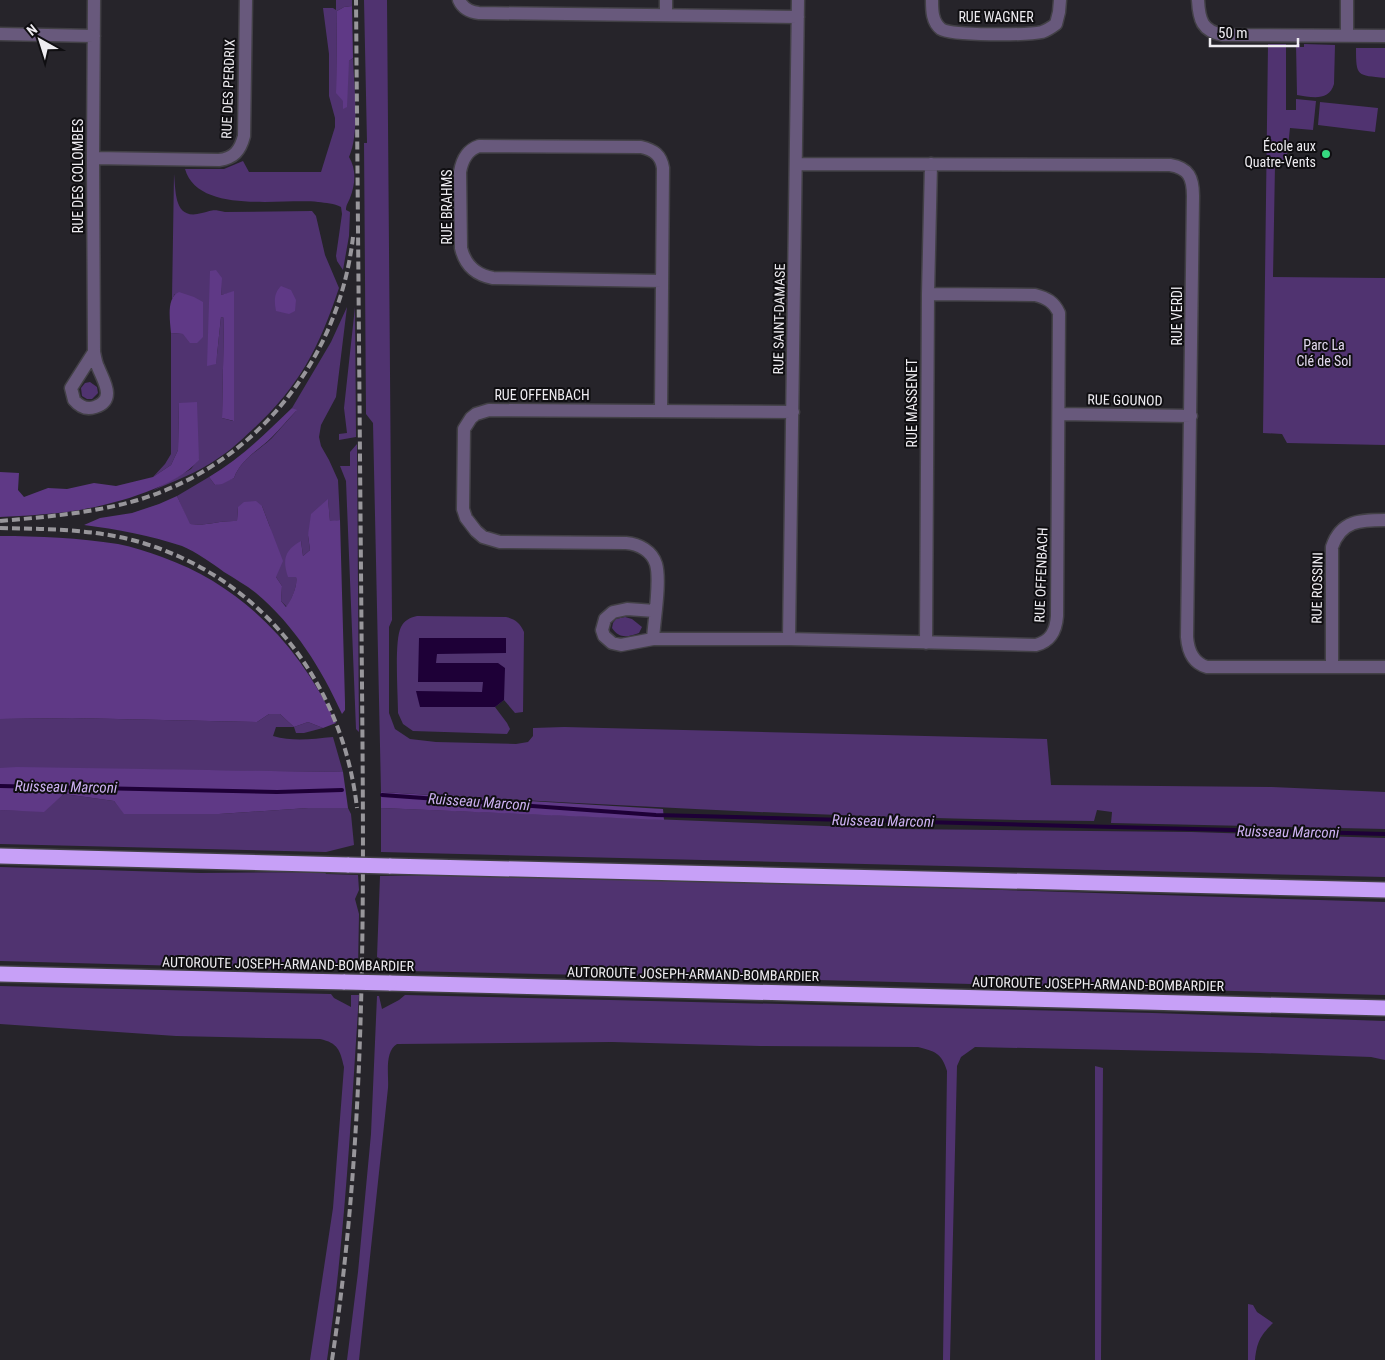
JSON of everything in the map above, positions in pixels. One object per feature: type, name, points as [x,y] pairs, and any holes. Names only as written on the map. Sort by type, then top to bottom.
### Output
[{"type":"highway","points":[[0,856],[1385,890]]},
{"type":"highway","name":"AUTOROUTE JOSEPH-ARMAND-BOMBARDIER","points":[[0,974],[1385,1008]]},
{"type":"street","name":"RUE DES COLOMBES","points":[[94,0],[94,352]]},
{"type":"street","name":"RUE DES PERDRIX","points":[[93,158],[219,160],[236,154],[244,136],[246,0]]},
{"type":"street","points":[[460,0],[468,10],[479,13],[798,17]]},
{"type":"street","points":[[666,0],[666,15]]},
{"type":"street","name":"RUE SAINT-DAMASE","points":[[790,639],[798,0]]},
{"type":"street","name":"RUE WAGNER","points":[[932,0],[933,18],[941,28],[959,33],[1036,33],[1051,28],[1056,24],[1060,0]]},
{"type":"street","points":[[1198,0],[1200,18],[1208,29],[1223,35],[1385,36]]},
{"type":"street","points":[[1347,0],[1347,35]]},
{"type":"street","points":[[0,34],[94,36]]},
{"type":"street","name":"RUE BRAHMS","points":[[661,411],[663,168],[662,161],[657,154],[651,149],[641,147],[479,146],[466,154],[460,172],[461,248],[463,257],[476,272],[484,277],[493,278],[662,281]]},
{"type":"street","name":"RUE VERDI","points":[[796,164],[1170,165],[1184,170],[1189,176],[1193,187],[1188,649],[1196,661],[1208,667],[1385,667]]},
{"type":"street","name":"RUE MASSENET","points":[[926,643],[928,294],[931,164]]},
{"type":"street","name":"RUE OFFENBACH","points":[[655,611],[627,609],[613,612],[605,619],[602,630],[606,639],[615,644],[653,639],[790,639],[1036,645],[1048,640],[1054,631],[1056,616],[1060,313],[1052,301],[1035,295],[928,294]]},
{"type":"street","name":"RUE OFFENBACH","points":[[653,639],[657,569],[652,556],[640,546],[626,542],[500,542],[483,537],[470,525],[463,509],[464,429],[476,414],[490,410],[793,412]]},
{"type":"street","name":"RUE GOUNOD","points":[[1059,414],[1191,416]]},
{"type":"street","name":"RUE ROSSINI","points":[[1332,666],[1332,547],[1335,537],[1352,523],[1361,520],[1385,520]]},
{"type":"green space","points":[[336,0],[352,0],[352,6],[344,7],[337,11],[336,93],[349,61],[353,58],[356,109],[354,135],[349,157],[354,172],[354,183],[346,208],[350,212],[349,236],[343,270],[336,256],[342,214],[341,207],[318,202],[264,202],[224,199],[206,193],[193,183],[185,169],[224,169],[243,161],[249,172],[321,172],[335,127],[335,118],[329,96],[329,54],[323,8],[333,8],[336,10]]},
{"type":"green space","points":[[364,0],[387,0],[392,620],[389,627],[389,713],[395,729],[410,739],[436,742],[516,744],[528,742],[533,736],[533,728],[564,727],[1047,739],[1051,785],[1272,787],[1385,792],[1385,829],[1111,823],[1112,812],[1097,810],[1094,821],[916,818],[648,807],[381,792],[373,423],[366,414],[364,143],[367,143]]},
{"type":"green space","name":"Parc La Clé de Sol","points":[[1268,44],[1286,44],[1286,110],[1296,110],[1296,99],[1316,101],[1313,130],[1290,128],[1286,165],[1275,165],[1273,277],[1385,278],[1385,445],[1287,443],[1282,434],[1263,433]]},
{"type":"green space","points":[[1296,44],[1300,44],[1300,47],[1304,47],[1304,44],[1335,45],[1334,84],[1328,94],[1319,97],[1297,95]]},
{"type":"green space","points":[[1356,48],[1385,48],[1385,78],[1360,73],[1357,64]]},
{"type":"green space","points":[[1320,102],[1378,108],[1375,132],[1318,125]]},
{"type":"green space","points":[[174,174],[178,204],[186,213],[193,214],[215,210],[225,212],[312,211],[316,216],[325,255],[339,288],[315,348],[306,365],[283,398],[240,441],[222,456],[193,473],[152,491],[191,469],[199,459],[179,403],[178,450],[171,465],[153,477],[171,454],[171,333],[183,334],[175,294],[172,299]],"holes":[[[222,278],[221,295],[234,292],[233,421],[222,418],[224,318],[221,317],[216,364]]]},
{"type":"green space","points":[[347,307],[336,397],[321,425],[319,437],[321,446],[338,480],[340,520],[330,522],[328,500],[308,535],[310,550],[303,556],[301,541],[296,584],[287,607],[281,601],[282,586],[276,577],[270,527],[262,506],[238,507],[237,521],[189,524],[177,496],[209,477],[215,485],[234,478],[245,460],[272,438],[296,411],[292,408],[331,342]]},
{"type":"green space","points":[[355,307],[356,437],[339,440],[339,434],[347,433],[344,408]]},
{"type":"green space","points":[[90,382],[97,387],[98,393],[92,399],[87,399],[82,396],[81,388],[85,383]]},
{"type":"green space","points":[[357,444],[359,732],[356,729],[346,481],[340,466],[350,466],[350,452]]},
{"type":"green space","points":[[417,616],[506,617],[515,620],[521,626],[524,632],[523,712],[515,713],[504,700],[495,707],[510,729],[507,734],[413,731],[403,724],[398,713],[397,668],[399,634],[401,627],[407,620]]},
{"type":"green space","points":[[625,617],[632,619],[642,627],[639,633],[624,636],[615,632],[612,628],[613,623],[616,619]]},
{"type":"green space","points":[[269,714],[280,714],[294,727],[276,727],[273,736],[296,739],[333,737],[343,772],[0,768],[0,719],[72,718],[257,722]]},
{"type":"green space","points":[[308,722],[323,728],[296,733],[294,727]]},
{"type":"green space","points":[[64,794],[114,801],[125,814],[219,814],[308,808],[348,808],[351,814],[354,845],[326,852],[0,844],[0,810],[44,811]]},
{"type":"green space","points":[[381,808],[899,829],[1192,832],[1385,838],[1385,877],[381,852]]},
{"type":"green space","points":[[0,867],[200,873],[325,872],[326,874],[358,875],[359,890],[355,899],[359,914],[358,970],[354,970],[353,959],[328,970],[0,961]]},
{"type":"green space","points":[[438,875],[777,883],[1385,902],[1385,995],[406,971],[377,957],[380,876]]},
{"type":"green space","points":[[0,986],[331,994],[334,998],[351,1007],[351,995],[359,995],[343,1224],[327,1360],[310,1360],[333,1208],[344,1067],[337,1048],[331,1043],[320,1039],[176,1036],[0,1024]]},
{"type":"green space","points":[[405,995],[1153,1013],[1385,1021],[1385,1060],[1371,1057],[1260,1053],[975,1047],[961,1057],[957,1066],[950,1360],[943,1360],[947,1071],[943,1060],[937,1054],[918,1047],[760,1046],[612,1042],[397,1044],[390,1052],[388,1064],[388,1088],[359,1360],[347,1360],[358,1272],[371,1134],[377,996],[379,996],[382,1009]]},
{"type":"green space","points":[[1095,1066],[1103,1068],[1101,1360],[1095,1360]]},
{"type":"green space","points":[[1248,1304],[1253,1305],[1257,1312],[1273,1323],[1260,1340],[1255,1360],[1248,1360]]},
{"type":"shaded area","points":[[352,6],[353,58],[349,61],[347,107],[343,109],[343,101],[336,93],[337,11],[344,7]]},
{"type":"shaded area","points":[[216,270],[222,278],[221,295],[234,291],[234,421],[222,418],[224,318],[221,317],[216,364],[207,366],[210,271]]},
{"type":"shaded area","points":[[281,286],[291,290],[296,300],[295,311],[289,314],[276,311],[275,297]]},
{"type":"shaded area","points":[[179,292],[203,302],[203,337],[197,343],[190,343],[183,334],[171,333],[170,304]]},
{"type":"shaded area","points":[[197,402],[199,460],[187,471],[171,481],[113,503],[58,513],[0,517],[0,472],[19,473],[18,490],[24,497],[48,488],[67,489],[94,483],[116,486],[153,477],[171,465],[178,450],[179,403]]},
{"type":"shaded area","points":[[292,408],[297,410],[272,437],[245,460],[234,478],[215,485],[209,477],[221,470],[263,436]]},
{"type":"shaded area","points":[[177,496],[190,524],[237,521],[238,507],[244,502],[256,501],[262,506],[283,561],[276,577],[282,586],[281,601],[286,607],[294,593],[296,577],[288,577],[285,565],[286,556],[291,548],[301,541],[303,556],[310,550],[308,535],[311,514],[328,499],[330,521],[340,520],[345,702],[345,710],[342,714],[325,680],[306,649],[283,619],[252,590],[193,551],[182,546],[134,533],[84,525],[100,518],[132,513]]},
{"type":"shaded area","points":[[0,536],[89,540],[118,544],[157,555],[191,569],[218,584],[266,622],[286,644],[305,669],[336,723],[323,728],[308,722],[294,727],[280,714],[269,714],[257,722],[72,718],[0,719]]},
{"type":"shaded area","points":[[419,638],[506,638],[506,653],[437,654],[436,663],[498,663],[505,668],[504,700],[495,707],[420,707],[416,691],[482,692],[483,682],[418,682]]},
{"type":"shaded area","points":[[0,768],[343,772],[348,808],[308,808],[219,814],[124,814],[114,801],[64,794],[44,812],[0,810]]},
{"type":"shaded area","points":[[381,792],[663,809],[664,820],[381,808]]},
{"type":"waterway","name":"Ruisseau Marconi","points":[[0,786],[277,792],[342,790]]},
{"type":"waterway","name":"Ruisseau Marconi","points":[[382,795],[656,815],[1385,834]]},
{"type":"railway","points":[[332,1360],[351,1192],[357,1107],[362,938],[363,769],[356,0]]},
{"type":"railway","points":[[0,521],[87,511],[138,500],[181,483],[220,461],[255,433],[285,401],[310,364],[330,324],[345,282],[353,237]]},
{"type":"railway","points":[[0,528],[90,532],[126,538],[186,560],[226,583],[260,611],[290,643],[315,680],[335,720],[349,763],[357,808]]},
{"type":"place","name":"École aux Quatre-Vents","points":[[1326,154]]}]
